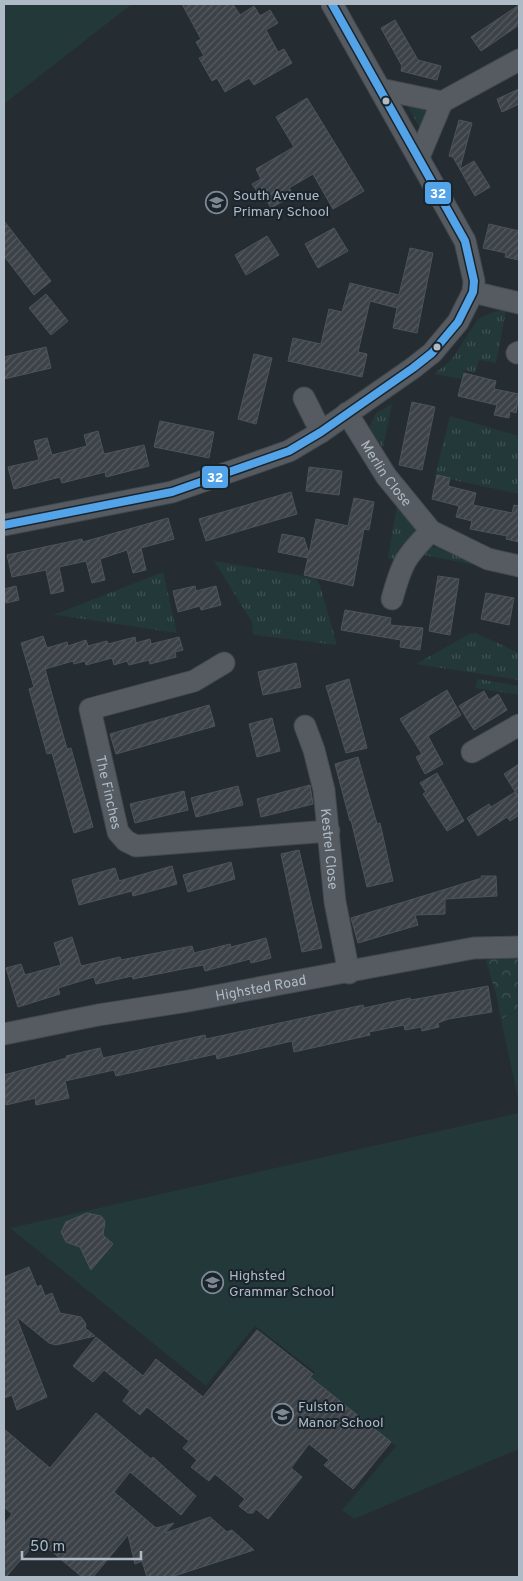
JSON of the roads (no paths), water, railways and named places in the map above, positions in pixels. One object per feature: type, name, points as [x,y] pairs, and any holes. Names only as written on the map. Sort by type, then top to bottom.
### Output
[{"type":"street","points":[[4,525],[172,492],[289,452],[322,432],[432,352],[458,322],[473,292],[472,264],[465,241],[380,89],[339,9]]},
{"type":"street","points":[[419,158],[442,102],[519,60]]},
{"type":"street","points":[[380,89],[442,102]]},
{"type":"street","points":[[473,292],[519,303]]},
{"type":"street","points":[[305,397],[322,432]]},
{"type":"street","name":"Merlin Close","points":[[347,413],[386,476],[431,531],[488,558],[519,566]]},
{"type":"street","points":[[392,599],[401,566],[412,550],[431,531]]},
{"type":"street","name":"The Finches","points":[[224,663],[194,681],[90,709],[118,832],[136,846],[329,831]]},
{"type":"street","points":[[472,752],[519,725]]},
{"type":"street","name":"Kestrel Close","points":[[304,726],[314,750],[324,790],[335,902],[349,973]]},
{"type":"street","name":"Highsted Road","points":[[4,1034],[98,1015],[349,973],[474,948],[519,947]]},
{"type":"place","name":"South Avenue Primary School","points":[[217,203]]},
{"type":"place","name":"Highsted Grammar School","points":[[213,1283]]},
{"type":"place","name":"Fulston Manor School","points":[[282,1414]]}]
